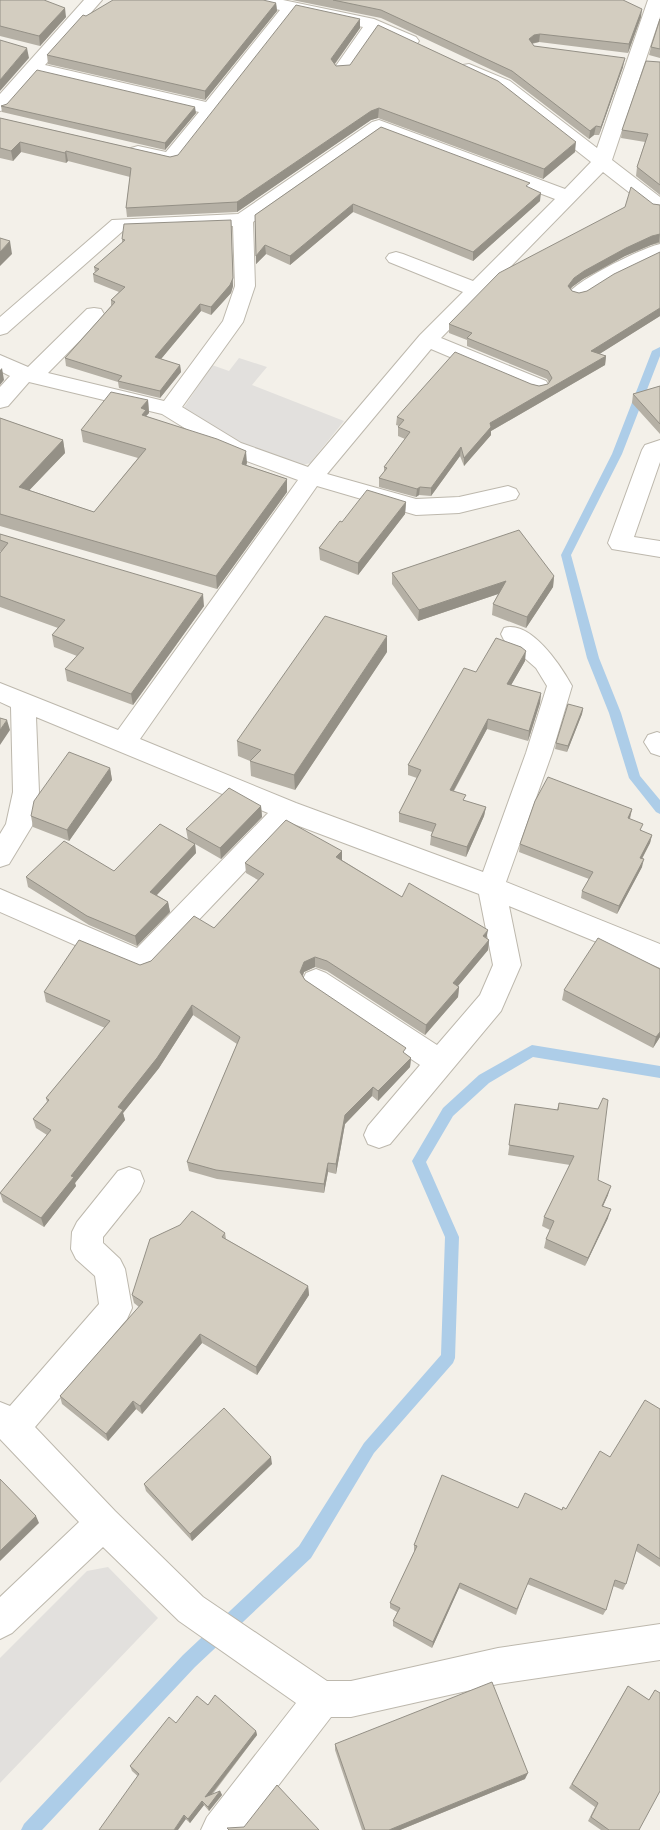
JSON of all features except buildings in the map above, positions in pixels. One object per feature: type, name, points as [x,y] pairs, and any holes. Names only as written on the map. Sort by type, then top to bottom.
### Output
[{"type":"street","points":[[0,105],[34,58],[93,0]]},
{"type":"street","points":[[258,0],[374,24],[426,48]]},
{"type":"street","points":[[124,148],[171,159],[290,7]]},
{"type":"street","points":[[123,743],[216,598],[312,477],[427,340],[475,289],[602,162],[636,61],[649,7]]},
{"type":"street","points":[[342,70],[374,24]]},
{"type":"street","points":[[34,58],[211,109]]},
{"type":"street","points":[[452,61],[504,85],[660,207]]},
{"type":"street","points":[[0,328],[119,224],[243,220],[379,126],[569,197]]},
{"type":"street","points":[[169,409],[233,322],[245,286],[243,220]]},
{"type":"street","points":[[578,294],[605,277],[660,250]]},
{"type":"street","points":[[396,258],[475,289]]},
{"type":"street","points":[[0,401],[94,314]]},
{"type":"street","points":[[427,340],[538,386]]},
{"type":"street","points":[[0,362],[28,375],[169,409],[233,448],[312,477],[416,508],[459,505],[508,494]]},
{"type":"street","points":[[660,447],[653,450],[620,543],[660,548]]},
{"type":"street","points":[[379,1135],[491,1002],[507,964],[491,886],[539,753],[560,686],[545,662],[513,634]]},
{"type":"street","points":[[12,697],[287,810],[491,886],[660,956]]},
{"type":"street","points":[[0,856],[19,826],[26,792],[12,697]]},
{"type":"street","points":[[0,900],[141,962],[287,810]]},
{"type":"street","points":[[316,981],[440,1063]]},
{"type":"street","points":[[129,1181],[88,1232],[87,1250],[109,1269],[116,1308],[6,1423],[103,1524],[191,1609],[322,1699],[350,1699],[498,1666],[660,1642]]},
{"type":"street","points":[[0,1621],[103,1524]]},
{"type":"street","points":[[220,1830],[322,1699]]},
{"type":"shaded area","points":[[239,358],[267,367],[252,385],[344,421],[310,463],[300,466],[245,445],[183,409],[212,365],[229,371]]},
{"type":"shaded area","points":[[108,1567],[158,1618],[0,1783],[0,1658],[87,1571]]},
{"type":"waterway","points":[[660,350],[657,351],[617,454],[566,555],[593,658],[615,713],[635,778],[660,809]]},
{"type":"waterway","points":[[30,1830],[189,1661],[305,1552],[369,1448],[448,1358],[452,1237],[419,1161],[448,1112],[484,1079],[532,1051],[660,1072]]}]
